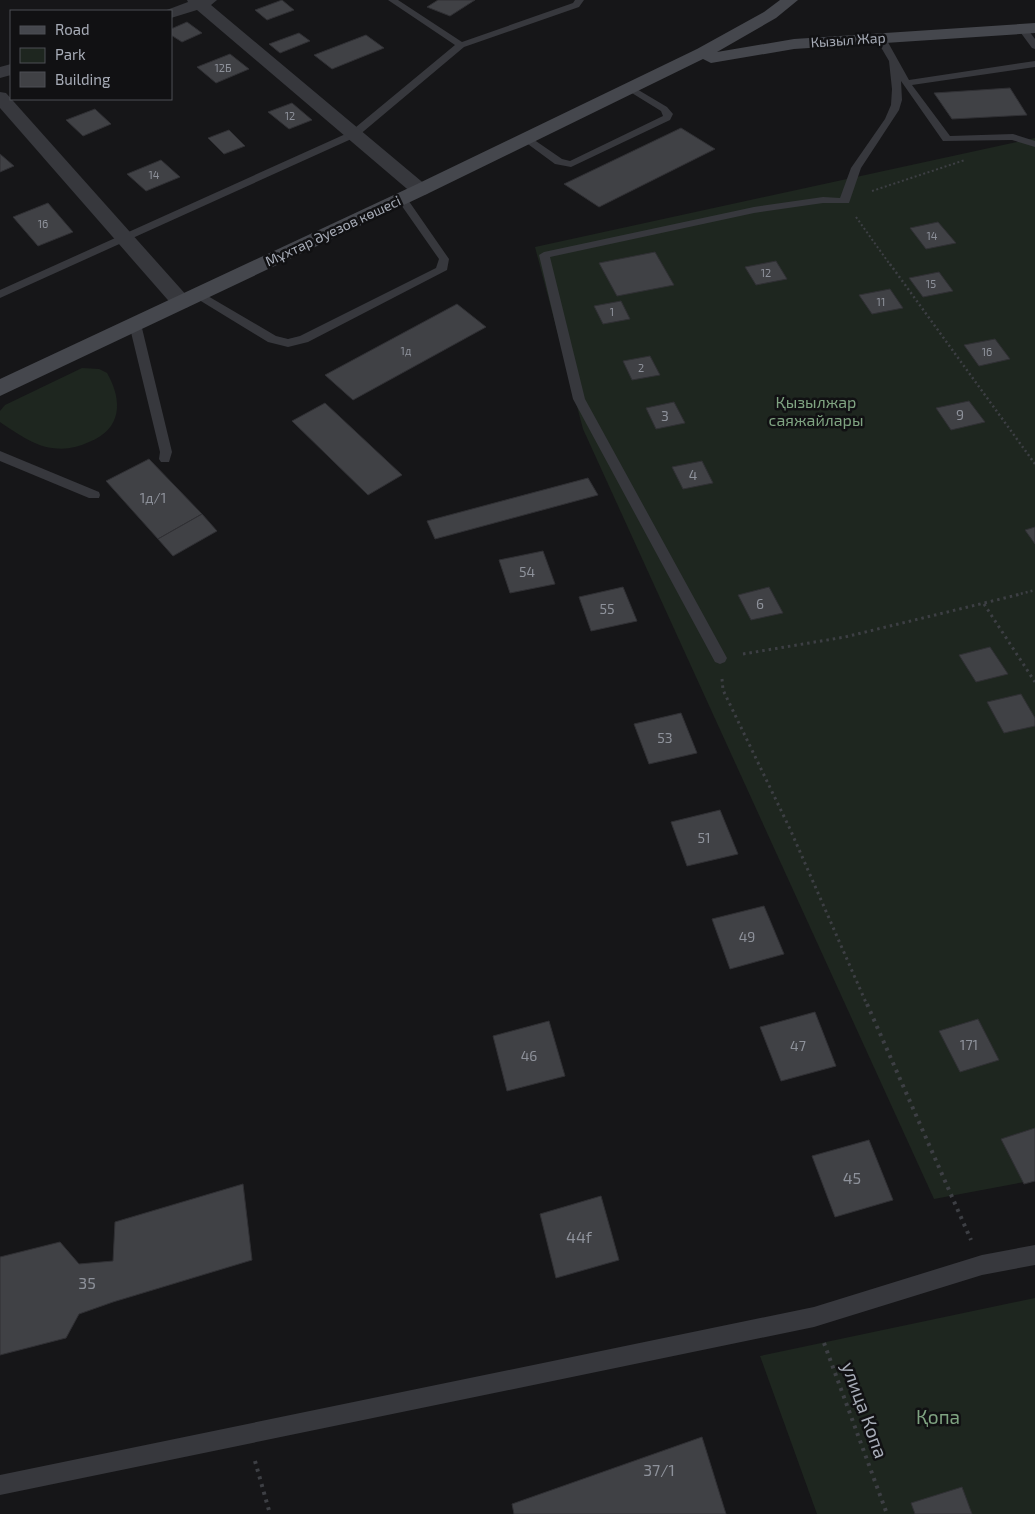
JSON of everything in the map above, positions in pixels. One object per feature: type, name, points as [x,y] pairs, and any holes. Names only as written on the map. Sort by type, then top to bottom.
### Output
[{"type":"main road","points":[[664,71],[733,38],[790,0]]},
{"type":"main road","name":"Кызыл Жар","points":[[664,71],[708,58],[794,44],[880,37],[1029,29]]},
{"type":"main road","name":"Мұхтар Әуезов көшесі","points":[[0,388],[402,199],[664,71]]},
{"type":"street","points":[[172,13],[201,1],[420,190]]},
{"type":"street","points":[[0,97],[123,237],[189,299]]},
{"type":"lane","points":[[392,0],[461,45]]},
{"type":"lane","points":[[0,294],[354,134],[461,45],[576,5],[580,0]]},
{"type":"lane","points":[[1029,29],[1035,46]]},
{"type":"lane","points":[[880,37],[906,83],[947,139],[1013,137],[1035,144]]},
{"type":"lane","points":[[720,658],[579,399],[544,255],[754,210],[824,200],[845,201],[847,185],[858,162],[891,118],[896,105],[893,62]]},
{"type":"lane","points":[[906,83],[1035,64]]},
{"type":"lane","points":[[526,139],[559,162],[571,164],[667,118],[667,112],[664,108],[630,88]]},
{"type":"lane","points":[[189,299],[272,339],[288,343],[304,338],[441,270],[444,259],[402,199]]},
{"type":"lane","points":[[135,324],[166,452],[165,459]]},
{"type":"lane","points":[[0,456],[94,495]]},
{"type":"lane","points":[[0,1485],[814,1317],[982,1265],[1035,1255]]},
{"type":"path","points":[[965,160],[893,182],[845,201],[1035,464]]},
{"type":"path","points":[[982,1265],[790,829],[723,690],[720,658],[845,637],[1035,590]]},
{"type":"path","points":[[984,604],[1035,682]]},
{"type":"path","name":"улица Копа","points":[[814,1317],[887,1514]]},
{"type":"path","points":[[248,1434],[270,1514]]},
{"type":"green space","name":"Қызылжар саяжайлары","points":[[1035,138],[1035,1180],[934,1199],[583,429],[535,247]]},
{"type":"green space","points":[[82,368],[99,369],[107,373],[116,394],[117,404],[113,422],[108,430],[100,436],[75,447],[66,449],[52,448],[32,442],[0,422],[0,411],[5,405]]},
{"type":"green space","name":"Қопа","points":[[1035,1298],[1035,1514],[817,1514],[760,1356]]},
{"type":"building","points":[[282,0],[294,10],[267,20],[255,10]]},
{"type":"building","points":[[438,0],[475,0],[450,16],[427,7]]},
{"type":"building","points":[[187,22],[202,33],[182,42],[172,36],[172,29]]},
{"type":"building","points":[[299,33],[310,41],[280,53],[269,44]]},
{"type":"building","points":[[366,35],[384,48],[332,69],[314,55]]},
{"type":"building","points":[[230,54],[249,69],[216,83],[197,67]]},
{"type":"building","points":[[1010,88],[1027,115],[952,119],[934,93]]},
{"type":"building","points":[[292,103],[312,120],[289,129],[268,112]]},
{"type":"building","points":[[95,109],[111,124],[83,136],[66,120]]},
{"type":"building","points":[[681,128],[715,149],[599,207],[564,184]]},
{"type":"building","points":[[229,130],[245,146],[224,154],[208,138]]},
{"type":"building","points":[[0,154],[14,166],[0,172]]},
{"type":"building","points":[[161,160],[180,177],[146,191],[127,174]]},
{"type":"building","points":[[48,203],[73,232],[38,246],[13,217]]},
{"type":"building","points":[[938,222],[956,243],[926,249],[910,228]]},
{"type":"building","points":[[655,252],[674,285],[617,296],[599,263]]},
{"type":"building","points":[[776,261],[787,279],[756,285],[745,267]]},
{"type":"building","points":[[939,272],[953,291],[923,297],[909,278]]},
{"type":"building","points":[[890,289],[903,308],[872,314],[859,295]]},
{"type":"building","points":[[621,301],[630,319],[603,324],[594,306]]},
{"type":"building","points":[[457,304],[486,327],[353,400],[325,375]]},
{"type":"building","points":[[995,339],[1010,359],[979,366],[964,345]]},
{"type":"building","points":[[650,356],[660,375],[632,380],[623,361]]},
{"type":"building","points":[[969,401],[985,422],[951,430],[936,408]]},
{"type":"building","points":[[674,402],[685,423],[656,429],[646,408]]},
{"type":"building","points":[[325,403],[402,475],[368,495],[292,421]]},
{"type":"building","points":[[149,459],[202,514],[158,539],[106,481]]},
{"type":"building","points":[[702,461],[713,483],[683,489],[672,467]]},
{"type":"building","points":[[588,478],[598,495],[435,539],[427,521]]},
{"type":"building","points":[[202,514],[217,531],[173,556],[158,539]]},
{"type":"building","points":[[1035,527],[1035,544],[1025,530]]},
{"type":"building","points":[[543,551],[555,584],[510,593],[499,560]]},
{"type":"building","points":[[623,587],[637,621],[591,631],[579,597]]},
{"type":"building","points":[[769,587],[783,613],[751,620],[738,595]]},
{"type":"building","points":[[990,647],[1008,674],[976,682],[959,655]]},
{"type":"building","points":[[1021,694],[1035,718],[1035,726],[1004,733],[987,702]]},
{"type":"building","points":[[681,713],[697,753],[649,764],[634,724]]},
{"type":"building","points":[[720,810],[738,854],[687,866],[671,822]]},
{"type":"building","points":[[764,906],[784,954],[730,969],[712,919]]},
{"type":"building","points":[[815,1012],[836,1066],[781,1081],[760,1027]]},
{"type":"building","points":[[978,1019],[999,1060],[960,1072],[939,1031]]},
{"type":"building","points":[[549,1021],[565,1076],[507,1091],[493,1036]]},
{"type":"building","points":[[1035,1128],[1035,1181],[1024,1184],[1001,1139]]},
{"type":"building","points":[[869,1140],[893,1200],[835,1217],[812,1156]]},
{"type":"building","points":[[243,1184],[252,1260],[79,1314],[66,1338],[0,1355],[0,1257],[60,1242],[79,1264],[113,1261],[115,1222]]},
{"type":"building","points":[[601,1196],[619,1260],[556,1278],[540,1214]]},
{"type":"building","points":[[702,1437],[726,1514],[514,1514],[512,1504]]},
{"type":"building","points":[[962,1487],[972,1514],[915,1514],[911,1503]]}]
